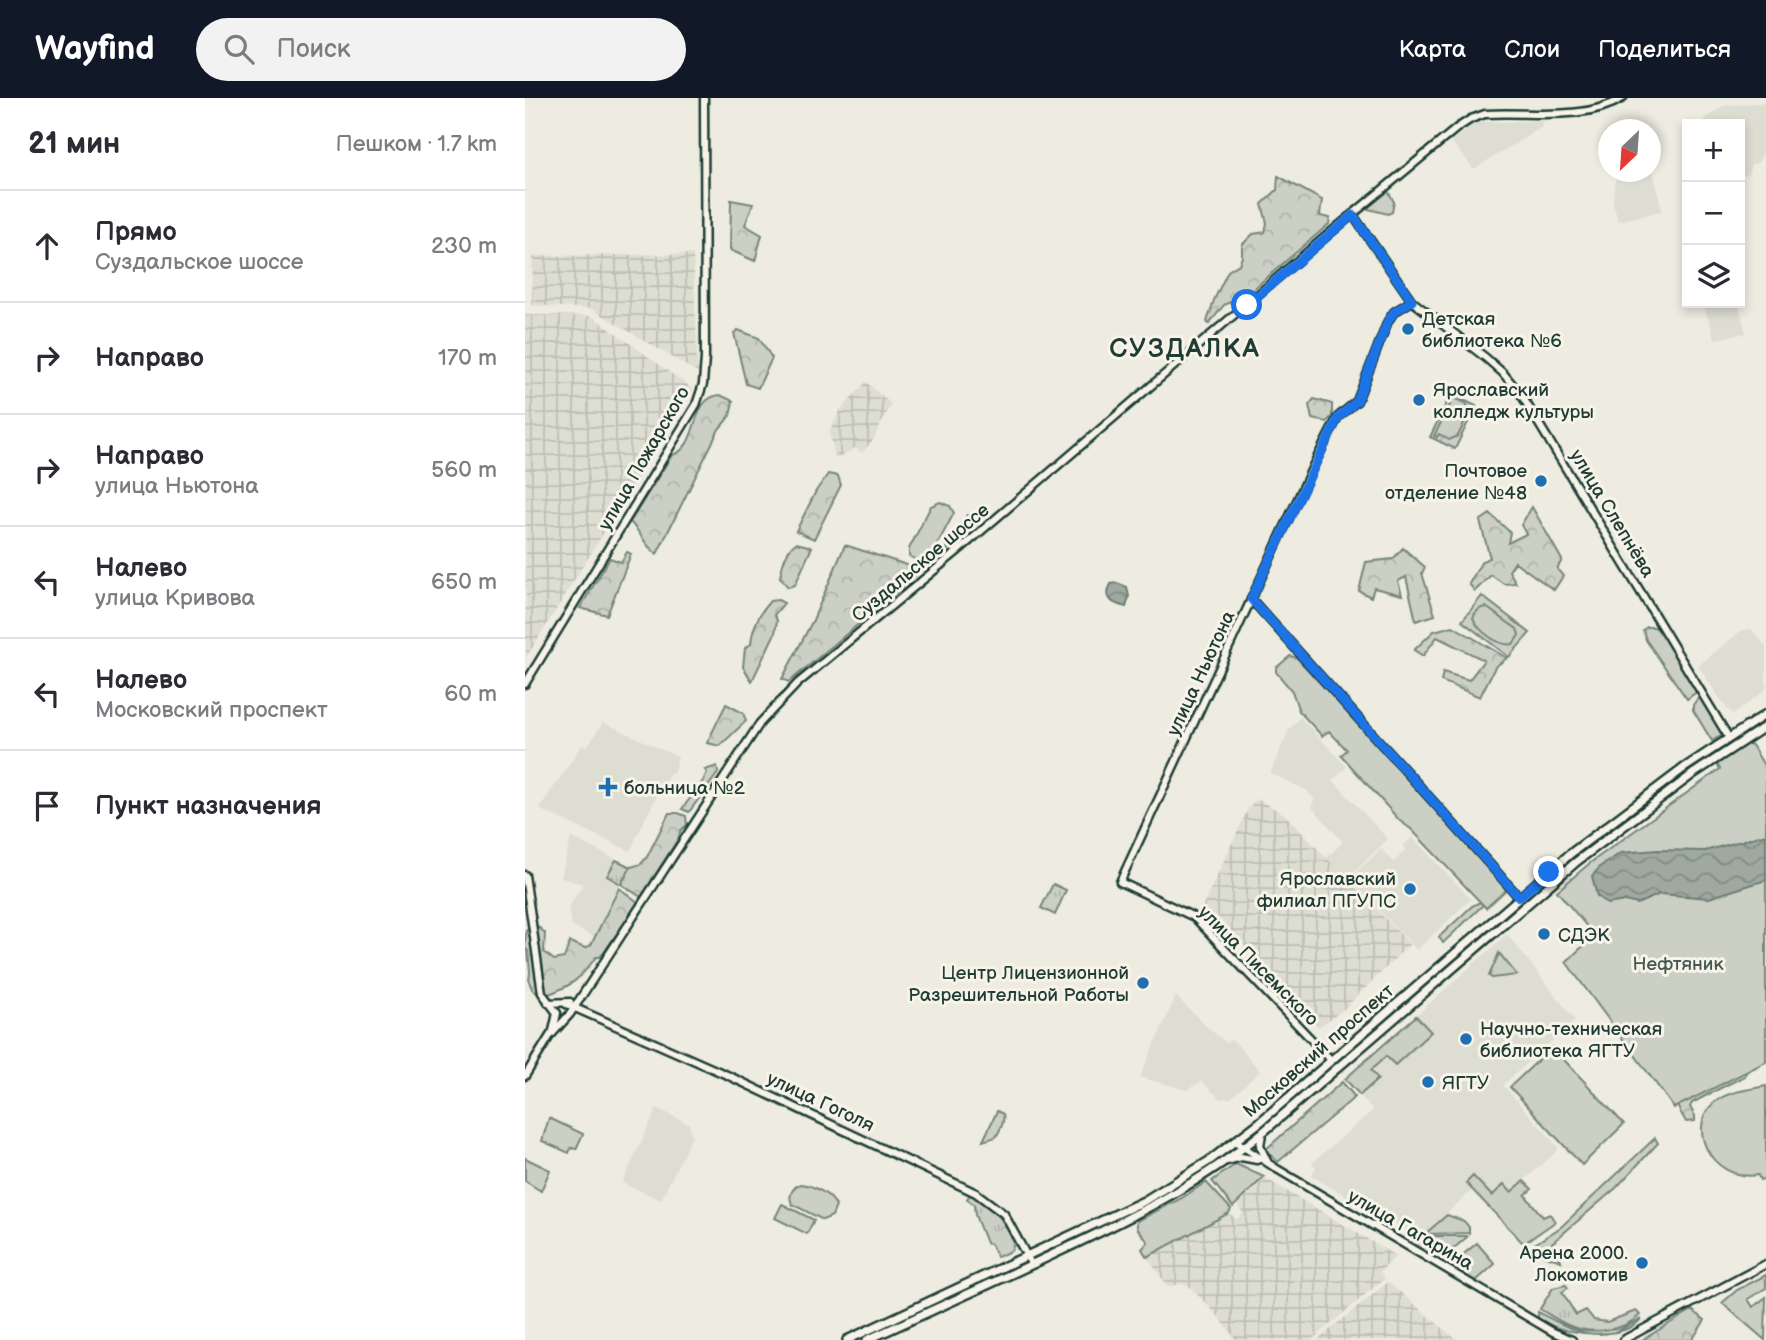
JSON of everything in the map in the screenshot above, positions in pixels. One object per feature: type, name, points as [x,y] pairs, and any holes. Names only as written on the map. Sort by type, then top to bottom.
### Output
[{"type":"main road","name":"Московский проспект","points":[[847,1340],[1144,1201],[1188,1175],[1236,1142],[1570,854],[1650,793],[1766,714]]},
{"type":"main road","name":"Московский проспект","points":[[867,1340],[1137,1215],[1225,1162],[1545,888],[1656,801],[1766,726]]},
{"type":"main road","points":[[1650,793],[1656,801]]},
{"type":"street","name":"улица Пожарского","points":[[525,684],[700,395],[705,358],[704,98]]},
{"type":"street","name":"Суздальское шоссе","points":[[551,1035],[571,1012],[760,723],[774,706],[809,674],[1353,215],[1471,119],[1499,113],[1598,109],[1623,98]]},
{"type":"street","name":"улица Слепнёва","points":[[1353,215],[1412,301],[1486,358],[1503,373],[1522,397],[1729,738]]},
{"type":"street","name":"улица Ньютона","points":[[1120,882],[1338,418],[1357,401],[1388,321],[1394,312],[1412,301]]},
{"type":"street","points":[[1251,599],[1519,897]]},
{"type":"street","points":[[1747,726],[1752,735]]},
{"type":"street","points":[[525,875],[541,990],[556,1013]]},
{"type":"street","name":"улица Писемского","points":[[1120,882],[1194,917],[1331,1060]]},
{"type":"street","points":[[563,1004],[579,998],[579,1004],[586,1011]]},
{"type":"street","points":[[548,1003],[563,1004],[571,1008],[571,1012]]},
{"type":"street","name":"Суздальское шоссе","points":[[525,1076],[551,1035],[556,1013],[563,1004]]},
{"type":"street","name":"улица Гоголя","points":[[556,1013],[562,1018],[571,1012],[586,1011],[976,1193],[1004,1214],[1031,1265]]},
{"type":"street","points":[[1263,1132],[1260,1146],[1269,1164]]},
{"type":"street","name":"улица Гагарина","points":[[1236,1142],[1553,1332],[1571,1340]]},
{"type":"street","points":[[1225,1162],[1248,1157],[1269,1164]]},
{"type":"street","points":[[1623,1340],[1766,1264]]},
{"type":"shaded area","points":[[1766,102],[1766,147],[1758,163],[1751,164],[1748,175],[1745,175],[1745,119],[1704,119],[1723,106]]},
{"type":"shaded area","points":[[1542,121],[1542,127],[1474,169],[1451,141],[1481,122]]},
{"type":"shaded area","points":[[1615,182],[1655,182],[1662,211],[1618,221],[1613,203]]},
{"type":"shaded area","points":[[693,254],[698,373],[592,309],[532,305],[533,256]]},
{"type":"shaded area","points":[[1705,308],[1739,308],[1746,333],[1715,339]]},
{"type":"shaded area","points":[[525,315],[592,316],[693,389],[526,658]]},
{"type":"shaded area","points":[[866,382],[891,404],[873,440],[862,453],[855,448],[836,459],[829,433],[840,411]]},
{"type":"shaded area","points":[[1751,629],[1766,647],[1766,689],[1734,714],[1727,709],[1698,666],[1742,630]]},
{"type":"shaded area","points":[[1300,717],[1347,767],[1333,780],[1388,839],[1347,879],[1326,858],[1343,842],[1312,807],[1314,799],[1306,790],[1270,773],[1289,730]]},
{"type":"shaded area","name":"больница №2","points":[[603,722],[678,757],[673,774],[670,773],[651,807],[630,851],[539,809],[582,745],[587,747]]},
{"type":"shaded area","points":[[1257,799],[1284,814],[1410,944],[1344,1009],[1319,1027],[1216,915],[1211,923],[1198,916],[1248,809]]},
{"type":"shaded area","points":[[571,837],[631,867],[596,938],[572,926],[568,909],[583,884],[561,878]]},
{"type":"shaded area","name":"Ярославский филиал ПГУПС","points":[[1412,837],[1471,899],[1417,950],[1349,879],[1381,849],[1394,862],[1406,850],[1403,846]]},
{"type":"shaded area","name":"ЯГТУ","points":[[1507,934],[1575,1020],[1503,1085],[1558,1150],[1511,1192],[1492,1197],[1472,1176],[1467,1183],[1473,1190],[1423,1234],[1411,1233],[1311,1176],[1316,1167],[1312,1163],[1373,1110],[1345,1079]]},
{"type":"shaded area","points":[[1176,996],[1227,1043],[1232,1039],[1260,1071],[1231,1098],[1220,1099],[1202,1081],[1187,1090],[1140,1077]]},
{"type":"shaded area","points":[[657,1108],[689,1124],[692,1136],[661,1200],[622,1183]]},
{"type":"shaded area","points":[[1265,1178],[1396,1256],[1380,1272],[1385,1278],[1312,1340],[1236,1340],[1219,1317],[1188,1285],[1168,1287],[1147,1257],[1229,1213],[1237,1219],[1243,1213],[1237,1205]]},
{"type":"shaded area","points":[[1388,1282],[1457,1340],[1317,1340]]},
{"type":"green space","points":[[1278,176],[1322,200],[1320,216],[1330,218],[1329,224],[1250,292],[1224,305],[1209,324],[1207,322],[1214,300],[1228,271],[1239,264],[1242,245],[1253,234],[1265,232],[1267,223],[1262,204],[1277,190]]},
{"type":"green space","points":[[1388,191],[1394,202],[1392,212],[1388,214],[1368,209],[1367,207]]},
{"type":"green space","points":[[731,200],[753,204],[745,225],[762,235],[755,261],[730,250]]},
{"type":"green space","points":[[738,330],[759,338],[772,358],[758,388],[746,384],[734,333]]},
{"type":"green space","points":[[1451,394],[1476,406],[1455,449],[1430,437]]},
{"type":"green space","points":[[720,395],[733,401],[730,416],[719,429],[657,554],[630,522],[672,455],[687,443],[703,405],[710,398]]},
{"type":"green space","points":[[1454,397],[1466,403],[1470,410],[1458,436],[1449,440],[1439,434],[1434,436]]},
{"type":"green space","points":[[1314,399],[1332,404],[1332,416],[1327,422],[1312,419],[1309,405]]},
{"type":"green space","points":[[828,474],[838,476],[841,485],[814,539],[796,531],[816,491]]},
{"type":"green space","points":[[940,502],[950,506],[954,513],[930,558],[922,563],[909,556],[909,549],[931,506]]},
{"type":"green space","points":[[1532,507],[1562,560],[1557,569],[1563,576],[1554,590],[1515,562],[1509,571],[1516,583],[1504,584],[1491,575],[1475,591],[1469,584],[1482,561],[1490,558],[1480,521],[1490,514],[1510,532],[1508,543],[1526,534],[1521,525]]},
{"type":"green space","points":[[967,515],[976,524],[944,553],[952,536]]},
{"type":"green space","points":[[796,543],[812,547],[795,585],[788,587],[780,577],[787,553]]},
{"type":"green space","points":[[845,545],[922,570],[910,580],[908,578],[901,585],[903,587],[789,682],[782,679],[813,620]]},
{"type":"green space","points":[[1403,548],[1425,567],[1422,573],[1435,615],[1416,621],[1406,577],[1398,581],[1402,595],[1374,588],[1371,597],[1359,591],[1366,562],[1393,559]]},
{"type":"green space","points":[[627,552],[631,554],[607,615],[580,608],[610,558],[621,562]]},
{"type":"green space","points":[[1482,596],[1530,633],[1509,657],[1462,621]]},
{"type":"green space","points":[[778,600],[784,603],[774,615],[777,620],[775,633],[752,681],[743,667],[745,648],[751,644],[755,626],[763,610],[770,601]]},
{"type":"green space","points":[[1486,607],[1517,629],[1519,635],[1513,644],[1496,641],[1476,623],[1473,618],[1475,613]]},
{"type":"green space","points":[[1453,626],[1507,658],[1495,667],[1480,697],[1441,681],[1443,672],[1469,680],[1484,660],[1437,637],[1423,656],[1414,650],[1434,631]]},
{"type":"green space","points":[[1647,627],[1661,630],[1698,691],[1687,699],[1646,640],[1643,630]]},
{"type":"green space","points":[[1290,656],[1297,658],[1508,888],[1486,908],[1411,829],[1400,821],[1341,755],[1347,750],[1329,731],[1322,736],[1299,711],[1292,691],[1276,672],[1276,668]]},
{"type":"green space","points":[[1698,698],[1703,700],[1723,734],[1712,741],[1693,710]]},
{"type":"green space","points":[[726,704],[743,713],[746,721],[720,746],[707,743]]},
{"type":"green space","name":"Нефтяник","points":[[1746,743],[1752,745],[1766,769],[1766,1062],[1674,1108],[1566,962],[1593,937],[1557,891],[1590,863],[1720,769],[1717,764]]},
{"type":"green space","points":[[717,766],[718,773],[689,812],[682,809],[703,781],[707,772],[705,770]]},
{"type":"green space","points":[[1648,799],[1498,923],[1264,1126],[1262,1125],[1551,874]]},
{"type":"green space","points":[[669,813],[686,816],[687,825],[681,830],[641,897],[621,884],[631,867],[641,864],[647,857]]},
{"type":"green space","points":[[616,860],[631,867],[621,884],[607,876]]},
{"type":"green space","points":[[1053,884],[1066,890],[1055,915],[1041,908]]},
{"type":"green space","points":[[619,888],[638,902],[601,957],[596,957],[575,981],[546,995],[536,925],[545,933],[544,952],[554,960],[564,958],[570,942],[585,948],[591,945]]},
{"type":"green space","points":[[1480,902],[1483,905],[1443,943],[1439,937],[1472,906]]},
{"type":"green space","points":[[530,928],[538,994],[529,981],[528,951],[525,948],[526,930]]},
{"type":"green space","points":[[1499,953],[1517,975],[1492,978],[1489,976]]},
{"type":"green space","points":[[1416,1016],[1431,1032],[1395,1065],[1386,1056],[1371,1070],[1378,1079],[1360,1095],[1345,1079]]},
{"type":"green space","points":[[1552,1047],[1624,1124],[1582,1165],[1510,1087]]},
{"type":"green space","points":[[1747,1069],[1745,1076],[1692,1103],[1690,1107],[1695,1121],[1686,1122],[1676,1104]]},
{"type":"green space","points":[[1342,1082],[1355,1097],[1278,1162],[1265,1150]]},
{"type":"green space","points":[[1766,1086],[1766,1178],[1760,1180],[1758,1175],[1741,1175],[1726,1170],[1715,1161],[1702,1135],[1708,1109],[1719,1099],[1736,1092]]},
{"type":"green space","points":[[997,1111],[1003,1114],[1001,1129],[996,1137],[983,1141]]},
{"type":"green space","points":[[549,1118],[583,1134],[576,1149],[571,1148],[569,1153],[542,1141]]},
{"type":"green space","points":[[1655,1138],[1658,1143],[1616,1188],[1552,1243],[1561,1261],[1530,1247],[1561,1227]]},
{"type":"green space","points":[[1231,1149],[1233,1151],[1210,1167],[1163,1195],[1091,1233],[1040,1255],[1162,1193]]},
{"type":"green space","points":[[525,1158],[550,1170],[541,1191],[525,1181]]},
{"type":"green space","points":[[1236,1164],[1264,1177],[1233,1207],[1212,1181]]},
{"type":"green space","points":[[1473,1176],[1492,1196],[1504,1184],[1511,1192],[1524,1181],[1532,1189],[1525,1195],[1543,1217],[1550,1214],[1555,1222],[1522,1242],[1466,1183]]},
{"type":"green space","points":[[1206,1182],[1231,1209],[1229,1213],[1147,1257],[1142,1249],[1148,1242],[1137,1228],[1137,1221],[1182,1198]]},
{"type":"green space","points":[[800,1184],[816,1188],[830,1198],[836,1206],[832,1216],[823,1220],[792,1204],[792,1192]]},
{"type":"green space","points":[[970,1194],[985,1203],[1002,1220],[1015,1243],[1011,1251],[997,1257],[991,1244],[986,1243],[974,1205],[967,1199]]},
{"type":"green space","points":[[782,1204],[814,1220],[807,1234],[775,1218]]},
{"type":"green space","points":[[1447,1215],[1464,1221],[1469,1227],[1469,1233],[1425,1234]]},
{"type":"green space","points":[[1418,1236],[1467,1237],[1439,1261],[1410,1245]]},
{"type":"green space","points":[[1477,1243],[1495,1264],[1476,1281],[1472,1281],[1448,1267]]},
{"type":"green space","points":[[1019,1264],[1020,1266],[855,1340]]},
{"type":"green space","points":[[1766,1275],[1766,1288],[1748,1299],[1753,1307],[1766,1297],[1765,1340],[1722,1303],[1737,1290]]},
{"type":"green space","points":[[1566,1285],[1568,1288],[1562,1292],[1576,1315],[1586,1310],[1594,1320],[1607,1322],[1636,1311],[1640,1315],[1625,1325],[1607,1330],[1570,1326],[1540,1309],[1553,1288]]},
{"type":"green space","points":[[1692,1310],[1705,1320],[1692,1340],[1642,1340]]},
{"type":"green space","points":[[1538,1312],[1565,1326],[1590,1333],[1554,1327],[1538,1319]]},
{"type":"green space","points":[[1641,1319],[1633,1326],[1614,1332]]},
{"type":"water","points":[[1111,584],[1127,587],[1129,597],[1126,607],[1113,602],[1109,597]]},
{"type":"water","points":[[1766,834],[1766,880],[1709,898],[1660,894],[1637,904],[1625,901],[1607,904],[1597,896],[1592,876],[1601,866],[1621,853],[1657,850],[1705,851]]},
{"type":"place","name":"Детская библиотека №6","points":[[1408,329]]},
{"type":"place","name":"Ярославский колледж культуры","points":[[1419,400]]},
{"type":"place","name":"Почтовое отделение №48","points":[[1541,481]]},
{"type":"place","name":"больница №2","points":[[608,787]]},
{"type":"place","name":"Ярославский филиал ПГУПС","points":[[1410,889]]},
{"type":"place","name":"СДЭК","points":[[1544,934]]},
{"type":"place","name":"Центр Лицензионной Разрешительной Работы","points":[[1143,983]]},
{"type":"place","name":"Научно-техническая библиотека ЯГТУ","points":[[1466,1039]]},
{"type":"place","name":"ЯГТУ","points":[[1428,1082]]},
{"type":"place","name":"Арена 2000. Локомотив","points":[[1642,1263]]},
{"type":"district","name":"СУЗДАЛКА","points":[[1185,348]]},
{"type":"route","points":[[1247,305],[1353,215],[1386,259],[1412,301],[1400,307],[1388,321],[1357,401],[1338,418],[1251,599],[1519,897],[1549,872]]}]
